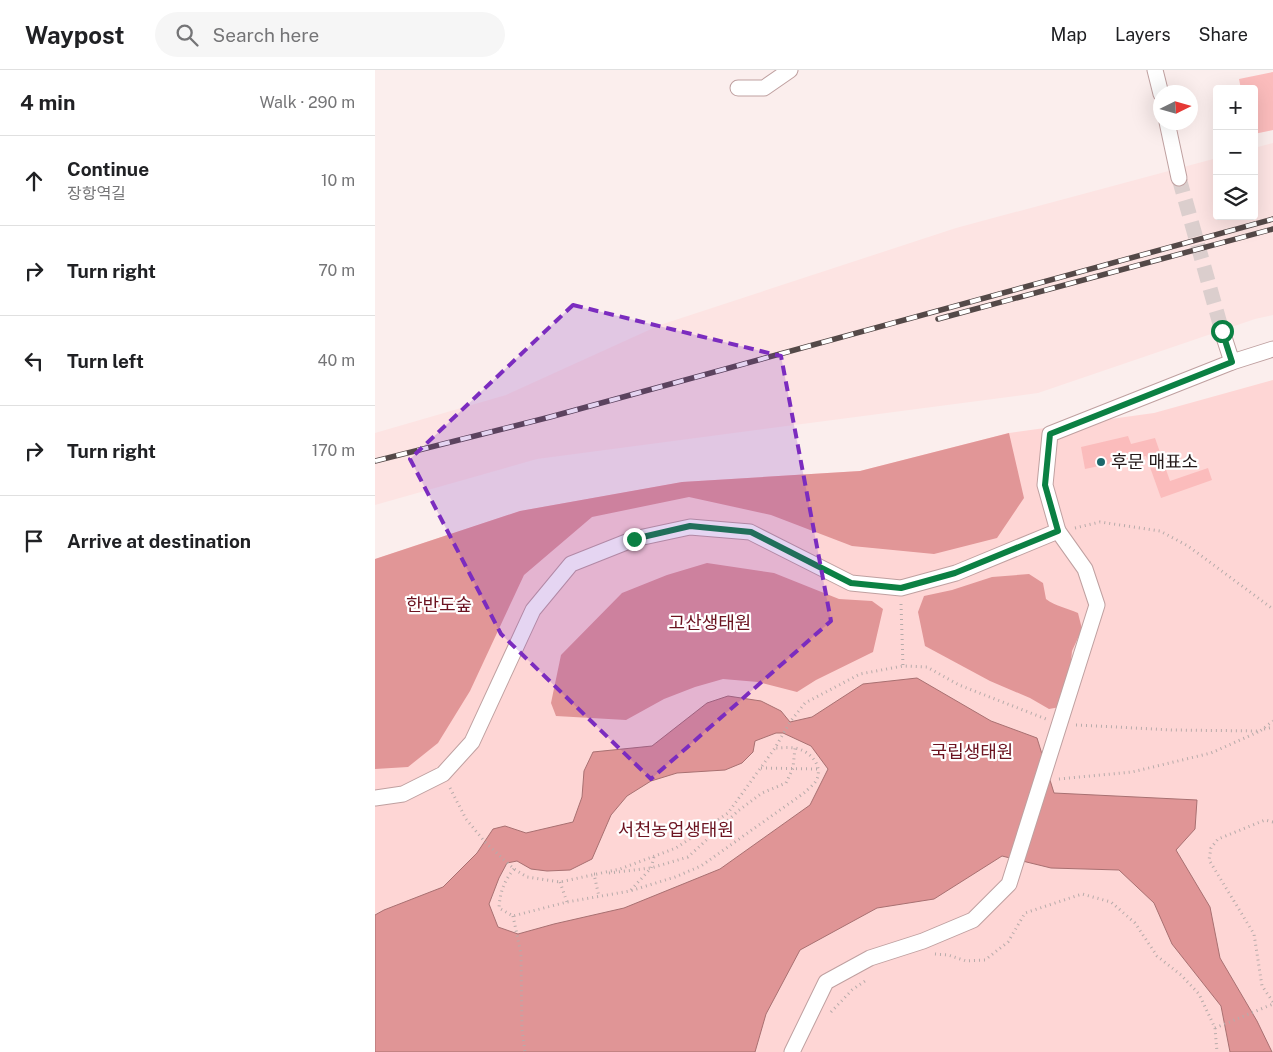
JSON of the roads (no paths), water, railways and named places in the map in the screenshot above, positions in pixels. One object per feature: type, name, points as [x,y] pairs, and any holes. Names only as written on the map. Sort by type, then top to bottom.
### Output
[{"type":"street","points":[[738,88],[764,88],[789,70]]},
{"type":"street","points":[[1155,70],[1159,85]]},
{"type":"street","points":[[1169,130],[1179,178]]},
{"type":"street","points":[[1222,331],[1232,362]]},
{"type":"street","points":[[792,1052],[826,982],[870,958],[923,941],[973,920],[1009,884],[1097,605],[1085,569],[1058,531],[1045,485],[1050,434],[1232,362],[1273,349]]},
{"type":"street","points":[[375,798],[403,794],[443,774],[472,742],[533,610],[571,564],[598,553],[634,539],[690,526],[751,532],[851,583],[901,588],[955,573],[1058,531]]},
{"type":"tunnel","points":[[1179,178],[1222,331]]},
{"type":"railway","points":[[375,461],[550,417],[1273,219]]},
{"type":"railway","points":[[938,319],[1273,229]]},
{"type":"place","name":"후문 매표소","points":[[1101,462]]},
{"type":"park label","name":"한반도숲","points":[[439,605]]},
{"type":"park label","name":"고산생태원","points":[[710,623]]},
{"type":"park label","name":"국립생태원","points":[[972,752]]},
{"type":"park label","name":"서천농업생태원","points":[[676,830]]}]
